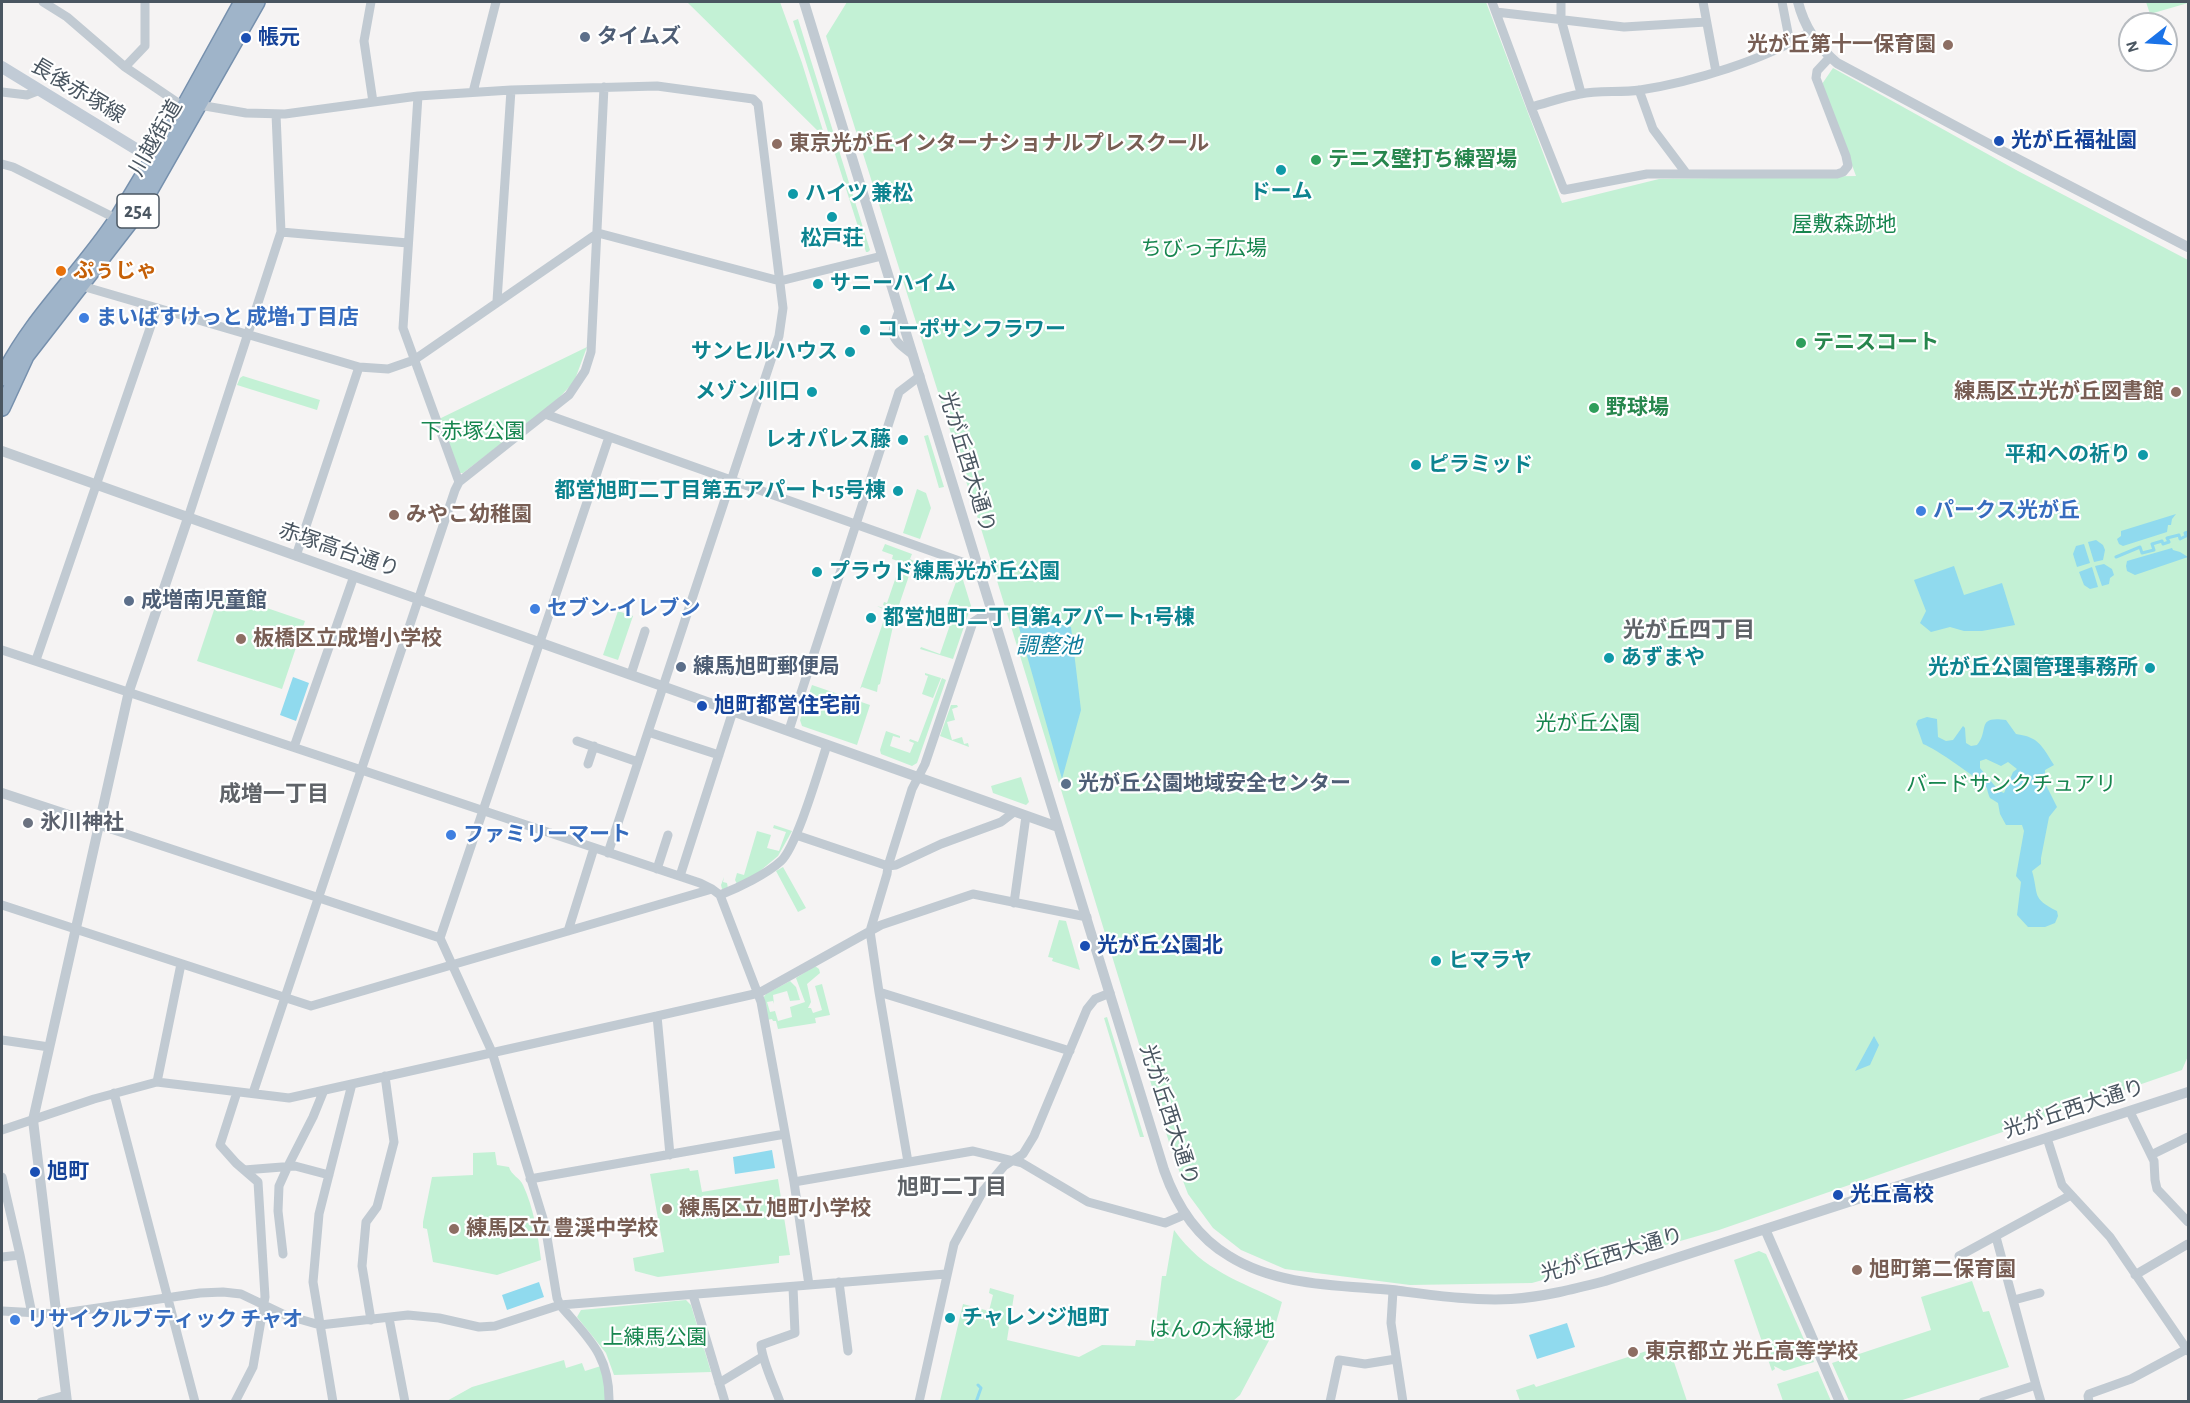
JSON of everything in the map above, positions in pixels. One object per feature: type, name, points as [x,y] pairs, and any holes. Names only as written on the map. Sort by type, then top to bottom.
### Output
[{"type":"highway","name":"川越街道","points":[[192,106],[242,2]]},
{"type":"highway","name":"川越街道","points":[[2,408],[26,357],[126,230],[159,163],[257,2]]},
{"type":"highway","name":"川越街道","points":[[2,378],[29,330],[106,236],[159,163]]},
{"type":"main road","name":"長後赤塚線","points":[[2,67],[159,163]]},
{"type":"street","points":[[42,2],[67,17],[125,67],[192,106],[276,114],[418,96],[511,90],[657,86],[753,99],[758,104],[783,308],[779,336],[608,853]]},
{"type":"street","points":[[125,67],[146,46],[145,2]]},
{"type":"street","points":[[371,2],[364,41],[373,102]]},
{"type":"street","points":[[473,92],[496,2]]},
{"type":"street","name":"光が丘西大通り","points":[[804,2],[1164,1170],[1186,1214],[1216,1247],[1239,1262],[1259,1271],[1291,1280],[1485,1299],[1540,1296],[1605,1281],[2188,1092]]},
{"type":"street","points":[[1492,2],[1530,107],[1564,190],[1647,174],[1837,174],[1848,166],[1846,156],[1816,78],[1817,71],[1830,57]]},
{"type":"street","points":[[1561,2],[1561,19],[1581,93]]},
{"type":"street","points":[[1703,2],[1716,72]]},
{"type":"street","points":[[1782,2],[1790,43]]},
{"type":"street","points":[[1798,2],[1810,32],[1830,57],[1850,71],[2188,247]]},
{"type":"street","points":[[1496,12],[1624,27],[1706,22]]},
{"type":"street","points":[[1530,107],[1581,93],[1639,90],[1686,81],[1716,72],[1790,43],[1810,32]]},
{"type":"street","points":[[253,1093],[459,482],[569,395],[585,371],[591,352],[604,87]]},
{"type":"street","points":[[2,92],[27,94],[40,90]]},
{"type":"street","points":[[497,301],[511,90]]},
{"type":"street","points":[[1639,90],[1653,129],[1686,173]]},
{"type":"street","points":[[418,96],[403,328],[459,482]]},
{"type":"street","points":[[41,1401],[67,1398],[33,1120],[129,691],[249,334],[280,232],[276,114]]},
{"type":"street","points":[[2,164],[13,167],[117,219]]},
{"type":"street","points":[[280,232],[408,243]]},
{"type":"street","points":[[82,286],[359,367],[388,369],[414,360],[598,233],[780,281],[882,256]]},
{"type":"street","points":[[36,660],[157,308]]},
{"type":"street","points":[[296,556],[359,367]]},
{"type":"street","points":[[789,730],[900,392],[920,376]]},
{"type":"street","points":[[545,414],[979,568]]},
{"type":"street","points":[[609,437],[440,938],[492,1052],[545,1225],[557,1298],[560,1305],[602,1358],[608,1375],[609,1401]]},
{"type":"street","name":"赤塚高台通り","points":[[2,451],[1058,827]]},
{"type":"street","points":[[294,747],[354,576]]},
{"type":"street","points":[[908,1162],[870,931],[912,789],[918,778],[973,622],[992,610]]},
{"type":"street","points":[[631,674],[645,630]]},
{"type":"street","points":[[2,650],[680,876],[716,892],[759,993],[794,1182],[809,1285]]},
{"type":"street","points":[[680,876],[733,711]]},
{"type":"street","points":[[648,732],[719,755]]},
{"type":"street","points":[[577,741],[638,762]]},
{"type":"street","points":[[2,905],[311,1006],[568,931],[716,892],[754,878],[782,860],[796,835],[827,745]]},
{"type":"street","points":[[588,764],[594,746]]},
{"type":"street","points":[[2,793],[440,938]]},
{"type":"street","points":[[796,835],[888,866],[896,865],[960,836],[1001,822],[1014,812]]},
{"type":"street","points":[[1014,903],[1026,816]]},
{"type":"street","points":[[657,869],[668,835]]},
{"type":"street","points":[[568,931],[594,848]]},
{"type":"street","points":[[2,1130],[114,1093],[157,1082],[289,1098],[759,993],[870,931],[973,894],[1087,917]]},
{"type":"street","points":[[157,1082],[181,964]]},
{"type":"street","points":[[879,992],[1070,1051]]},
{"type":"street","points":[[919,1401],[954,1244],[971,1209],[983,1191],[1004,1166],[1023,1154],[1034,1136],[1089,1004],[1110,993]]},
{"type":"street","points":[[657,1016],[670,1155]]},
{"type":"street","points":[[2,1040],[49,1047]]},
{"type":"street","points":[[371,1320],[362,1266],[366,1222],[377,1207],[394,1142],[385,1076]]},
{"type":"street","points":[[333,1401],[313,1282],[319,1214],[352,1084]]},
{"type":"street","points":[[283,1254],[278,1211],[279,1186],[324,1090]]},
{"type":"street","points":[[235,1401],[252,1367],[265,1297],[258,1182],[220,1145],[237,1092]]},
{"type":"street","points":[[114,1093],[195,1401]]},
{"type":"street","points":[[2130,1112],[2156,1166],[2157,1188],[2188,1222]]},
{"type":"street","points":[[530,1179],[785,1134]]},
{"type":"street","points":[[2151,1155],[2188,1137]]},
{"type":"street","points":[[2047,1138],[2062,1185],[2110,1237],[2188,1350],[2131,1379],[2089,1395],[2089,1401]]},
{"type":"street","points":[[794,1182],[973,1150],[1022,1163],[1088,1202],[1164,1223],[1186,1214]]},
{"type":"street","points":[[244,1170],[288,1166],[329,1175]]},
{"type":"street","points":[[2,1176],[32,1314]]},
{"type":"street","points":[[1959,1256],[2071,1195]]},
{"type":"street","points":[[1765,1229],[1840,1401]]},
{"type":"street","points":[[1996,1237],[2042,1401]]},
{"type":"street","points":[[2136,1275],[2188,1245]]},
{"type":"street","points":[[2,1257],[20,1255]]},
{"type":"street","points":[[2,1311],[57,1314],[200,1293],[226,1292],[241,1294],[285,1315],[320,1325],[417,1315],[479,1327],[495,1326],[560,1305],[946,1274]]},
{"type":"street","points":[[839,1282],[848,1351]]},
{"type":"street","points":[[780,1401],[769,1368],[762,1357],[761,1345],[795,1333],[793,1287]]},
{"type":"street","points":[[1393,1291],[1391,1323],[1403,1401]]},
{"type":"street","points":[[2014,1300],[2040,1293]]},
{"type":"street","points":[[693,1295],[725,1401]]},
{"type":"street","points":[[389,1318],[405,1401]]},
{"type":"street","points":[[719,1383],[762,1357]]},
{"type":"street","points":[[1330,1401],[1339,1360],[1365,1364],[1396,1359]]},
{"type":"street","points":[[1988,1401],[2036,1385]]},
{"type":"green space","points":[[687,2],[780,2],[824,134],[821,134]]},
{"type":"green space","name":"光が丘公園","points":[[847,2],[1486,2],[1562,203],[1659,179],[1856,176],[1822,84],[1833,68],[2018,171],[2188,260],[2188,1056],[2182,1070],[1719,1230],[1532,1283],[1410,1285],[1285,1269],[1241,1250],[1213,1228],[1188,1194],[1172,1152],[983,535],[826,36]]},
{"type":"green space","points":[[2146,2],[2188,2],[2157,12],[2149,12]]},
{"type":"green space","points":[[798,19],[870,250],[868,252],[866,252],[793,21]]},
{"type":"green space","name":"下赤塚公園","points":[[587,347],[574,382],[553,404],[463,473],[458,473],[439,419]]},
{"type":"green space","points":[[243,376],[320,400],[317,410],[237,385]]},
{"type":"green space","points":[[928,435],[944,487],[939,488],[924,436]]},
{"type":"green space","points":[[917,489],[926,493],[931,508],[920,539],[903,533]]},
{"type":"green space","points":[[885,544],[912,554],[910,559],[914,561],[898,608],[905,612],[883,605],[884,602],[887,603],[901,562],[892,559],[893,555],[882,551]]},
{"type":"green space","points":[[935,562],[960,570],[971,606],[953,659],[920,649],[921,647],[940,654],[953,616],[937,610],[938,607],[946,609],[956,582],[947,579],[948,574],[938,570]]},
{"type":"green space","points":[[220,592],[305,621],[282,689],[197,661]]},
{"type":"green space","points":[[877,606],[904,614],[896,613],[877,692],[862,687],[860,689],[887,611]]},
{"type":"green space","points":[[618,611],[633,616],[618,660],[603,655]]},
{"type":"green space","points":[[925,673],[941,678],[933,698],[922,694],[928,676]]},
{"type":"green space","points":[[942,678],[946,680],[917,763],[912,766],[881,754],[880,750],[886,731],[900,736],[900,738],[893,736],[890,746],[910,753],[914,743],[909,741],[910,739],[918,742]]},
{"type":"green space","points":[[812,685],[870,705],[857,745],[802,726],[800,720]]},
{"type":"green space","points":[[951,705],[958,707],[952,709],[955,720],[947,722],[952,740],[962,737],[964,744],[968,743],[969,747],[940,736]]},
{"type":"green space","points":[[1021,777],[1029,802],[1026,805],[993,793],[991,786]]},
{"type":"green space","points":[[774,825],[792,831],[778,856],[754,876],[726,891],[722,889],[721,885],[724,877],[723,882],[727,883],[728,888],[737,884],[735,880],[737,873],[744,875],[757,831],[771,835],[767,848],[779,851],[786,832],[773,828]]},
{"type":"green space","points":[[783,867],[806,908],[798,912],[776,871]]},
{"type":"green space","points":[[1059,920],[1066,921],[1080,970],[1052,961],[1053,958],[1048,957]]},
{"type":"green space","points":[[815,966],[820,973],[807,984],[811,1002],[808,1008],[811,1008],[813,1013],[822,1010],[815,986],[822,984],[830,1015],[815,1018],[816,1023],[778,1029],[776,1021],[767,1020],[763,998],[790,981],[796,987],[800,1000],[790,1001],[787,991],[773,995],[774,1004],[773,1001],[767,1002],[770,1012],[775,1011],[778,1021],[792,1017],[790,1007],[805,1002],[796,978]]},
{"type":"green space","points":[[1107,1017],[1144,1137],[1140,1137],[1104,1018]]},
{"type":"green space","points":[[495,1152],[497,1165],[509,1167],[520,1180],[527,1194],[533,1213],[541,1260],[497,1275],[433,1262],[427,1229],[423,1228],[432,1177],[473,1175],[473,1153]]},
{"type":"green space","points":[[689,1168],[690,1171],[698,1170],[702,1192],[778,1179],[790,1255],[779,1256],[779,1263],[658,1277],[635,1271],[633,1258],[664,1252],[650,1174]]},
{"type":"green space","name":"はんの木緑地","points":[[1174,1230],[1197,1256],[1223,1274],[1282,1302],[1273,1333],[1240,1395],[1233,1401],[940,1401],[963,1304],[989,1311],[993,1295],[989,1293],[990,1288],[1014,1295],[1007,1340],[1079,1357],[1102,1345],[1135,1346],[1136,1340],[1154,1341],[1162,1276],[1166,1276]]},
{"type":"green space","points":[[1759,1251],[1766,1254],[1814,1362],[1784,1371],[1774,1366],[1775,1369],[1772,1371],[1734,1260]]},
{"type":"green space","points":[[1972,1281],[1983,1312],[1989,1311],[2009,1367],[1899,1401],[1849,1401],[1832,1363],[1931,1330],[1921,1297]]},
{"type":"green space","name":"上練馬公園","points":[[686,1300],[691,1305],[711,1372],[614,1375],[606,1353],[577,1317],[581,1310]]},
{"type":"green space","points":[[1668,1344],[1687,1401],[1520,1401],[1516,1390],[1534,1384],[1536,1387]]},
{"type":"green space","points":[[564,1360],[566,1368],[582,1363],[585,1371],[601,1366],[605,1382],[605,1401],[445,1402],[472,1387]]},
{"type":"green space","points":[[1818,1371],[1831,1401],[1783,1401],[1777,1384]]},
{"type":"water","points":[[2176,514],[2171,525],[2168,525],[2167,532],[2123,546],[2119,544],[2117,539],[2121,536],[2121,531]]},
{"type":"water","points":[[2096,540],[2103,545],[2105,550],[2103,560],[2094,562],[2088,542]]},
{"type":"water","points":[[2084,544],[2090,563],[2077,567],[2073,554],[2076,546]]},
{"type":"water","points":[[2172,548],[2188,557],[2135,575],[2127,571],[2127,561]]},
{"type":"water","points":[[2104,564],[2112,569],[2114,575],[2110,578],[2109,584],[2102,586],[2095,566]]},
{"type":"water","points":[[1954,566],[1964,595],[2002,583],[2015,625],[1982,631],[1964,631],[1950,627],[1931,632],[1920,623],[1926,611],[1914,580]]},
{"type":"water","points":[[2092,567],[2098,587],[2090,589],[2084,585],[2079,572]]},
{"type":"water","name":"調整池","points":[[1014,610],[1071,627],[1081,710],[1062,779]]},
{"type":"water","points":[[293,677],[309,683],[296,721],[280,715]]},
{"type":"water","points":[[1927,717],[1937,719],[1938,737],[1946,741],[1953,740],[1963,726],[1966,743],[1971,746],[1977,745],[1981,739],[1987,722],[1996,719],[2006,720],[2016,734],[2035,740],[2046,753],[2054,765],[2045,770],[2045,783],[2057,807],[2049,817],[2041,864],[2032,871],[2037,895],[2043,903],[2057,911],[2058,916],[2055,923],[2045,927],[2028,927],[2017,915],[2021,882],[2016,876],[2024,831],[2022,825],[2006,825],[2000,814],[1998,803],[1990,798],[1987,788],[1957,764],[1923,744],[1916,724],[1918,720]],"holes":[[[1986,759],[2001,766],[2008,762],[2017,769],[2013,772],[2004,793],[1999,791],[1980,768],[1980,761]]]},
{"type":"water","points":[[1874,1036],[1879,1045],[1870,1065],[1855,1071]]},
{"type":"water","points":[[772,1150],[775,1168],[735,1174],[733,1157]]},
{"type":"water","points":[[539,1282],[544,1297],[507,1310],[502,1295]]},
{"type":"water","points":[[1567,1323],[1575,1347],[1537,1359],[1529,1335]]},
{"type":"waterway","points":[[2116,557],[2140,547],[2142,553],[2154,550],[2152,544],[2162,541],[2163,544],[2169,542],[2167,538],[2179,535],[2180,539],[2188,532]]},
{"type":"waterway","points":[[976,1402],[981,1388],[978,1385]]},
{"type":"place","name":"タイムズ","points":[[585,37]]},
{"type":"place","name":"帳元","points":[[246,38]]},
{"type":"place","name":"光が丘第十一保育園","points":[[1948,45]]},
{"type":"place","name":"光が丘福祉園","points":[[1999,141]]},
{"type":"place","name":"東京光が丘インターナショナルプレスクール","points":[[777,144]]},
{"type":"place","name":"テニス壁打ち練習場","points":[[1316,160]]},
{"type":"place","name":"ドーム","points":[[1281,170]]},
{"type":"place","name":"ハイツ 兼松","points":[[793,194]]},
{"type":"place","name":"松戸荘","points":[[832,217]]},
{"type":"place","name":"ぷぅじゃ","points":[[61,271]]},
{"type":"place","name":"サニーハイム","points":[[818,284]]},
{"type":"place","name":"まいばすけっと 成増1丁目店","points":[[84,318]]},
{"type":"place","name":"コーポサンフラワー","points":[[865,330]]},
{"type":"place","name":"テニスコート","points":[[1801,343]]},
{"type":"place","name":"サンヒルハウス","points":[[850,352]]},
{"type":"place","name":"メゾン川口","points":[[812,392]]},
{"type":"place","name":"練馬区立光が丘図書館","points":[[2176,392]]},
{"type":"place","name":"野球場","points":[[1594,408]]},
{"type":"place","name":"レオパレス藤","points":[[903,440]]},
{"type":"place","name":"平和への祈り","points":[[2143,455]]},
{"type":"place","name":"ピラミッド","points":[[1416,465]]},
{"type":"place","name":"都営旭町二丁目第五アパート15号棟","points":[[898,491]]},
{"type":"place","name":"パークス光が丘","points":[[1921,511]]},
{"type":"place","name":"みやこ幼稚園","points":[[394,515]]},
{"type":"place","name":"プラウド練馬光が丘公園","points":[[817,572]]},
{"type":"place","name":"成増南児童館","points":[[129,601]]},
{"type":"place","name":"セブン-イレブン","points":[[535,609]]},
{"type":"place","name":"都営旭町二丁目第4アパート1号棟","points":[[871,618]]},
{"type":"place","name":"板橋区立成増小学校","points":[[241,639]]},
{"type":"place","name":"あずまや","points":[[1609,658]]},
{"type":"place","name":"練馬旭町郵便局","points":[[681,667]]},
{"type":"place","name":"光が丘公園管理事務所","points":[[2150,668]]},
{"type":"place","name":"旭町都営住宅前","points":[[702,706]]},
{"type":"place","name":"光が丘公園地域安全センター","points":[[1066,784]]},
{"type":"place","name":"氷川神社","points":[[28,823]]},
{"type":"place","name":"ファミリーマート","points":[[451,835]]},
{"type":"place","name":"光が丘公園北","points":[[1085,946]]},
{"type":"place","name":"ヒマラヤ","points":[[1436,961]]},
{"type":"place","name":"旭町","points":[[35,1172]]},
{"type":"place","name":"光丘高校","points":[[1838,1195]]},
{"type":"place","name":"練馬区立 旭町小学校","points":[[667,1209]]},
{"type":"place","name":"練馬区立 豊渓中学校","points":[[454,1229]]},
{"type":"place","name":"旭町第二保育園","points":[[1857,1270]]},
{"type":"place","name":"チャレンジ旭町","points":[[950,1318]]},
{"type":"place","name":"リサイクルブティック チャオ","points":[[15,1320]]},
{"type":"place","name":"東京都立 光丘高等学校","points":[[1633,1352]]},
{"type":"district","name":"光が丘四丁目","points":[[1689,630]]},
{"type":"district","name":"成増一丁目","points":[[274,794]]},
{"type":"district","name":"旭町二丁目","points":[[952,1187]]},
{"type":"park label","name":"屋敷森跡地","points":[[1844,225]]},
{"type":"park label","name":"ちびっ子広場","points":[[1204,249]]},
{"type":"park label","name":"バードサンクチュアリ","points":[[2011,785]]}]
